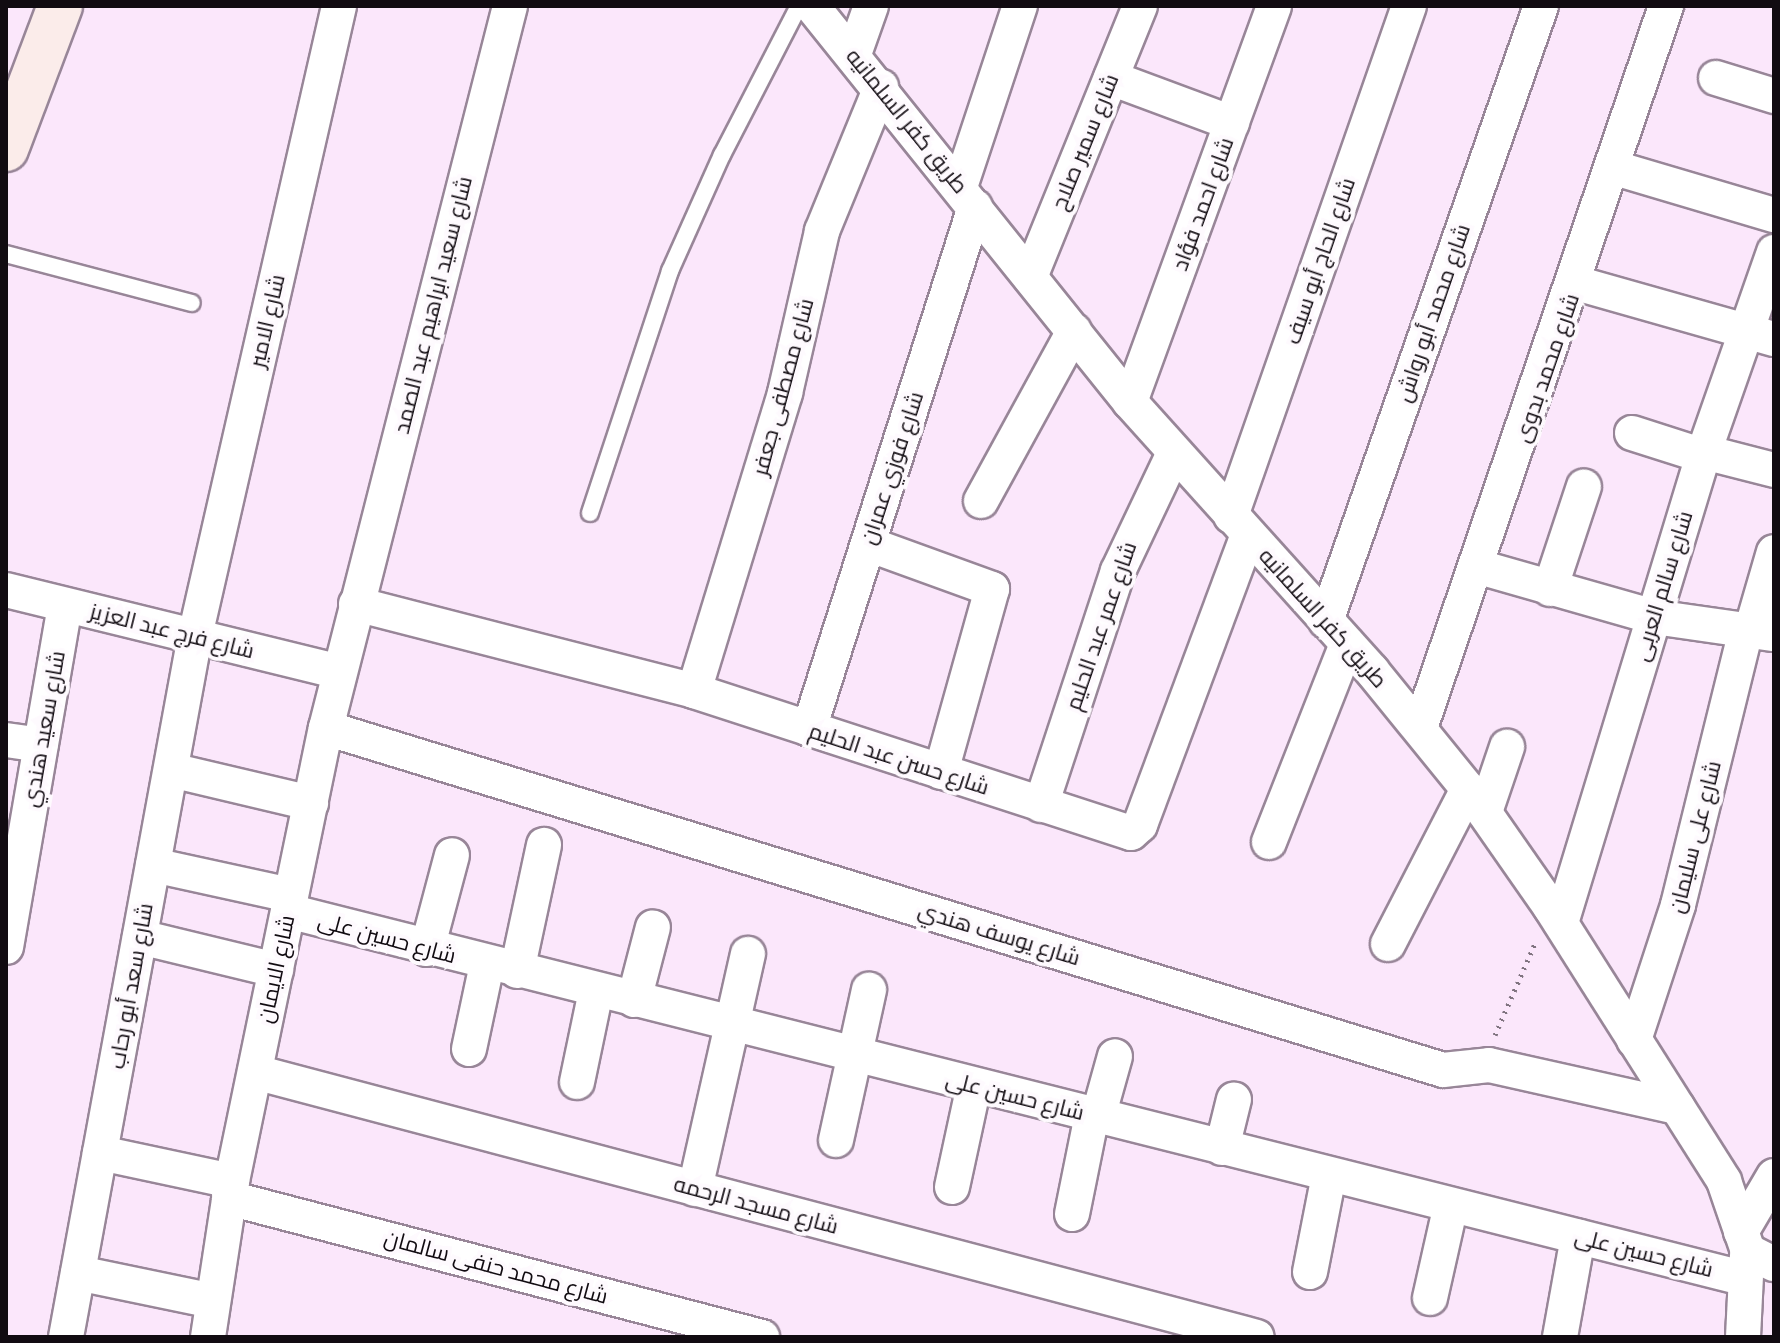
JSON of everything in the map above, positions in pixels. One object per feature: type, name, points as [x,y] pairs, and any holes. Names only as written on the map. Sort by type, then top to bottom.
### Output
[{"type":"main road","points":[[6,149],[60,6]]},
{"type":"street","name":"شارع الامير","points":[[195,636],[339,6]]},
{"type":"street","name":"شارع سعيد ابراهيم عبد الصمد","points":[[356,604],[510,6]]},
{"type":"street","name":"طريق كفر السلمانيه","points":[[812,6],[881,87],[1130,402],[1420,728],[1477,801],[1556,915],[1724,1181],[1752,1256]]},
{"type":"street","points":[[854,54],[871,6]]},
{"type":"street","name":"شارع فوزي عمران","points":[[809,729],[868,544],[1020,6]]},
{"type":"street","name":"شارع سمير صلاح","points":[[1030,277],[1140,6]]},
{"type":"street","name":"شارع احمد فؤاد","points":[[1130,402],[1274,6]]},
{"type":"street","name":"شارع الحاج أبو سيف","points":[[1240,526],[1409,6]]},
{"type":"street","name":"شارع محمد أبو رواش","points":[[1269,842],[1541,6]]},
{"type":"street","name":"شارع محمد بدوى","points":[[1420,728],[1479,567],[1576,283],[1666,6]]},
{"type":"street","points":[[1111,78],[1232,123]]},
{"type":"street","points":[[1716,78],[1774,96]]},
{"type":"street","name":"شارع مصطفى جعفر","points":[[694,691],[785,393],[822,231],[881,87]]},
{"type":"street","points":[[1615,168],[1774,215]]},
{"type":"street","name":"شارع سالم العربى","points":[[1556,915],[1704,454],[1760,335],[1774,252]]},
{"type":"street","points":[[1576,283],[1760,335]]},
{"type":"street","points":[[981,501],[1074,331]]},
{"type":"street","points":[[1632,433],[1774,470]]},
{"type":"street","name":"شارع عمر عبد الحليم","points":[[1041,805],[1118,571],[1174,453]]},
{"type":"street","points":[[1550,589],[1584,486]]},
{"type":"street","name":"شارع حسن عبد الحليم","points":[[356,604],[694,691],[1124,833],[1140,825],[1240,526]]},
{"type":"street","points":[[868,544],[992,589],[941,772]]},
{"type":"street","name":"شارع على سليمان","points":[[1634,1040],[1678,905],[1757,632],[1774,552]]},
{"type":"street","points":[[1479,567],[1654,617],[1757,632]]},
{"type":"street","name":"شارع فرج عبد العزيز","points":[[6,590],[339,672]]},
{"type":"street","name":"شارع الايمان","points":[[208,1337],[231,1190],[326,728],[356,604]]},
{"type":"street","name":"شارع سعيد هندي","points":[[6,947],[11,886],[41,745],[65,605]]},
{"type":"street","name":"شارع سعد أبو رحاب","points":[[66,1337],[195,636]]},
{"type":"street","name":"شارع يوسف هندي","points":[[326,728],[1443,1070],[1489,1065],[1677,1107]]},
{"type":"street","points":[[6,740],[41,745]]},
{"type":"street","points":[[1388,944],[1507,747]]},
{"type":"street","points":[[171,770],[311,803]]},
{"type":"street","points":[[469,1049],[502,968],[544,845]]},
{"type":"street","points":[[427,949],[452,855]]},
{"type":"street","name":"شارع حسين على","points":[[153,865],[289,903],[427,949],[1578,1237],[1752,1256]]},
{"type":"street","points":[[634,1000],[653,927]]},
{"type":"street","points":[[140,937],[276,970]]},
{"type":"street","points":[[695,1189],[748,954]]},
{"type":"street","points":[[836,1140],[869,990]]},
{"type":"street","points":[[577,1082],[596,991]]},
{"type":"street","points":[[1072,1214],[1095,1116],[1115,1056]]},
{"type":"street","name":"شارع مسجد الرحمه","points":[[255,1072],[1257,1337]]},
{"type":"street","points":[[952,1187],[974,1085]]},
{"type":"street","points":[[1222,1148],[1234,1099]]},
{"type":"street","name":"شارع محمد حنفى سالمان","points":[[100,1153],[762,1337]]},
{"type":"street","points":[[1310,1272],[1329,1175]]},
{"type":"street","points":[[1743,1337],[1752,1256],[1774,1176]]},
{"type":"street","points":[[1430,1298],[1451,1205]]},
{"type":"street","points":[[1560,1337],[1578,1237]]},
{"type":"street","points":[[78,1273],[213,1301]]},
{"type":"lane","points":[[590,513],[670,271],[722,155],[799,6]]},
{"type":"lane","points":[[6,254],[192,303]]},
{"type":"path","points":[[1494,1036],[1556,915]]}]
